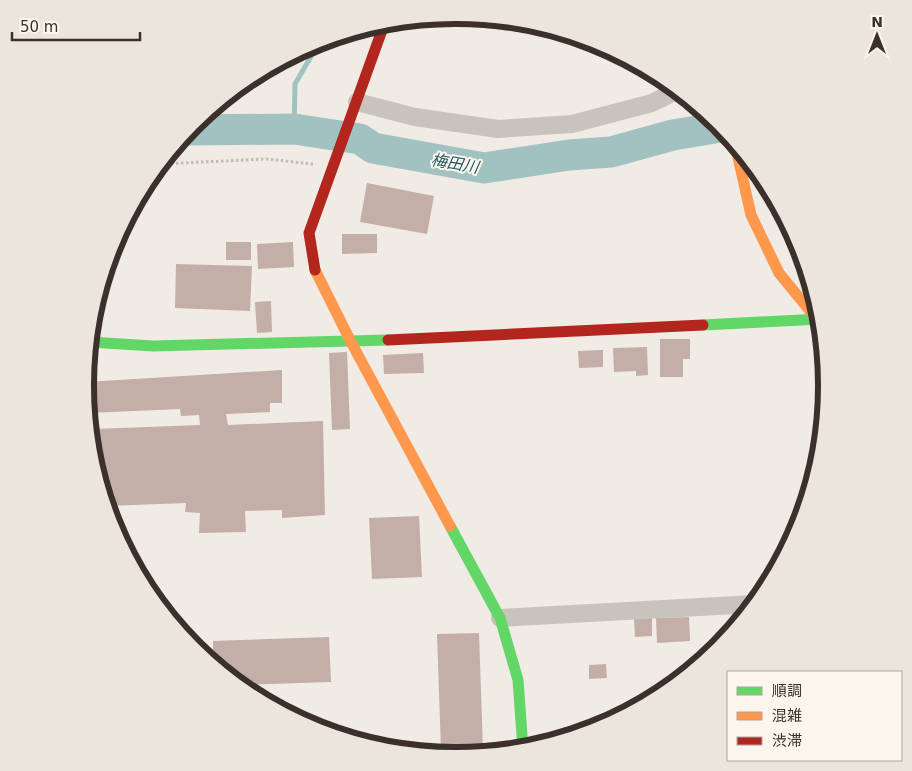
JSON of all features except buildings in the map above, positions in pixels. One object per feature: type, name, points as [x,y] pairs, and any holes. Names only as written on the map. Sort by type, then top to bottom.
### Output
[{"type":"street","points":[[382,32],[309,233],[314,268],[351,342],[500,618],[518,680],[522,741]]},
{"type":"street","points":[[355,106],[498,129],[572,124],[652,103],[670,94]]},
{"type":"street","points":[[738,159],[751,214],[779,272],[810,309]]},
{"type":"street","points":[[97,342],[154,346],[351,342],[812,321]]},
{"type":"street","points":[[500,618],[744,605]]},
{"type":"path","points":[[170,163],[266,158],[334,165]]},
{"type":"waterway","points":[[294,129],[295,84],[313,53]]},
{"type":"waterway","name":"梅田川","points":[[200,130],[294,129],[360,139],[373,148],[484,168],[569,155],[611,152],[673,135],[711,129]]},
{"type":"traffic: fast","points":[[703,325],[812,319]]},
{"type":"traffic: fast","points":[[97,342],[153,346],[388,340]]},
{"type":"traffic: fast","points":[[450,526],[500,618],[518,680],[522,741]]},
{"type":"traffic: slow","points":[[739,160],[751,215],[779,273],[810,311]]},
{"type":"traffic: slow","points":[[315,270],[351,342],[450,526]]},
{"type":"traffic: jam","points":[[315,270],[309,233],[381,32]]},
{"type":"traffic: jam","points":[[388,340],[703,325]]}]
